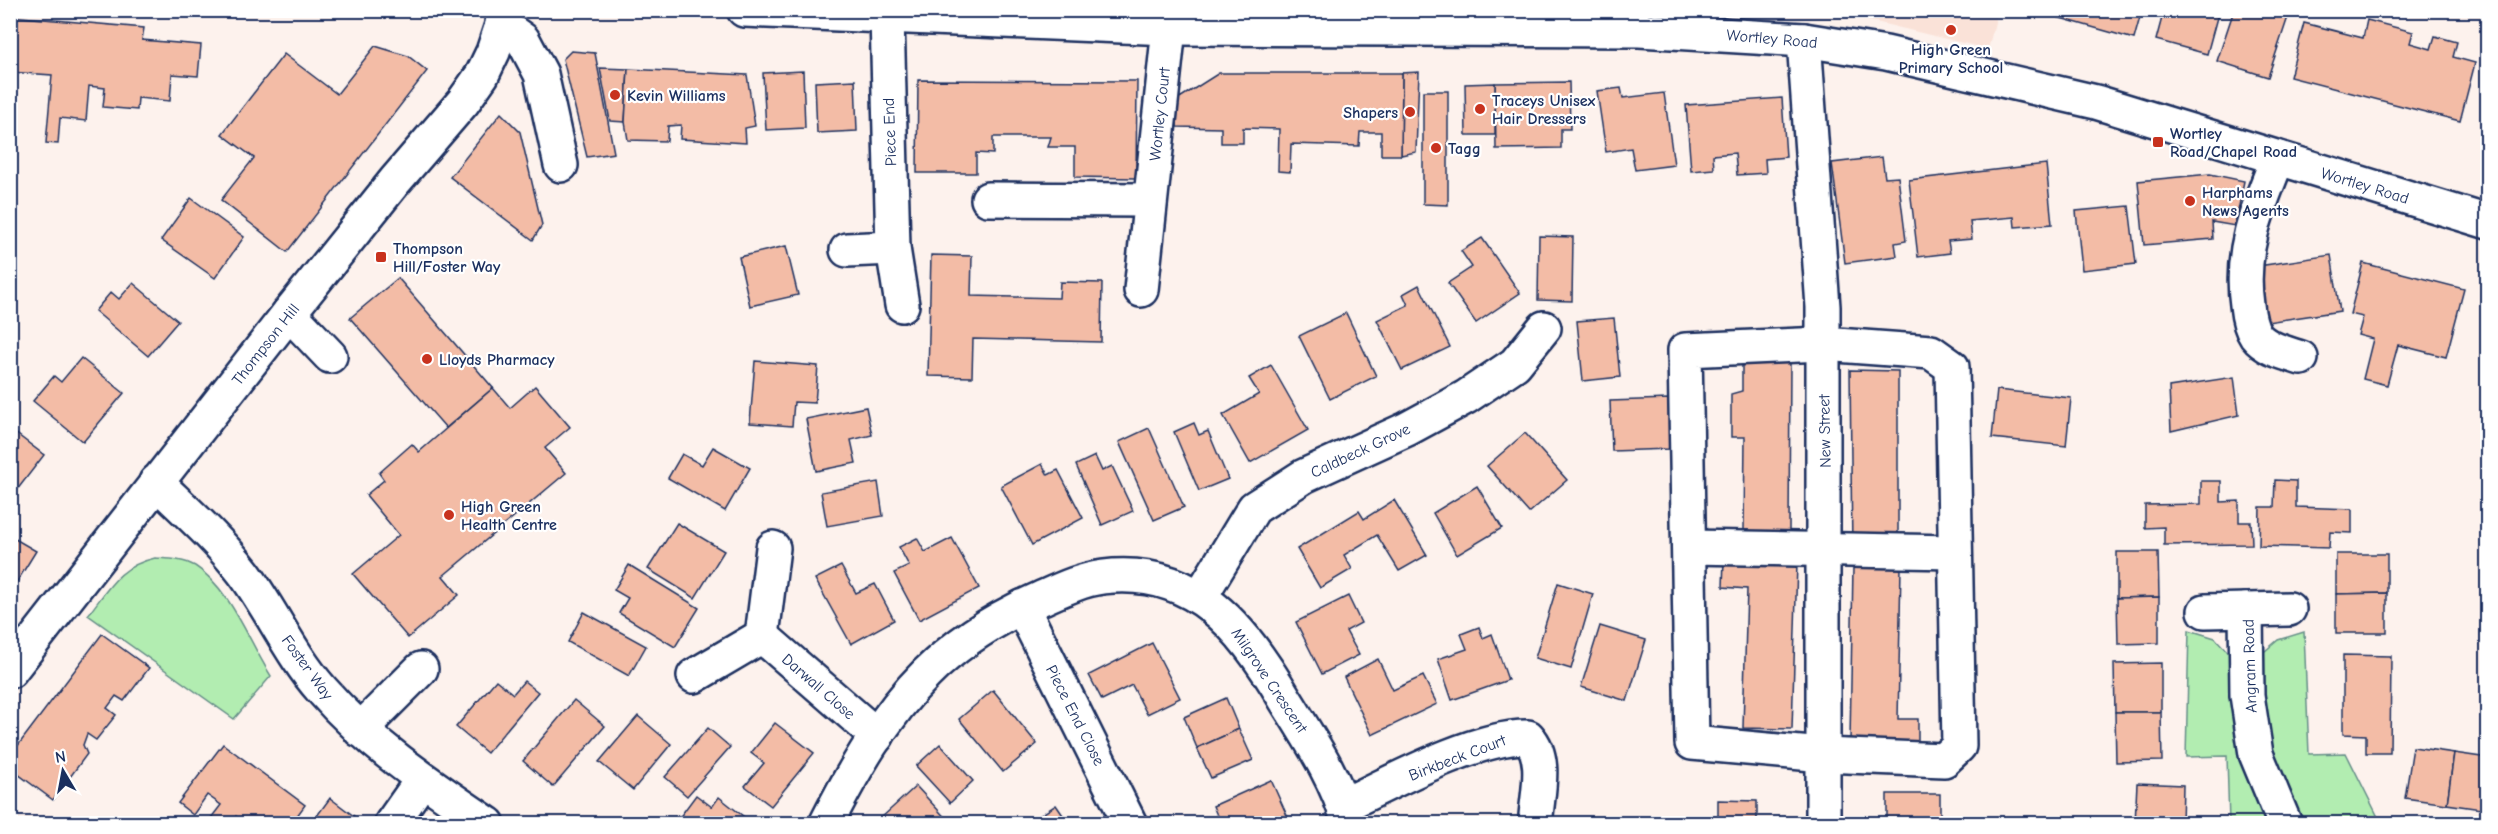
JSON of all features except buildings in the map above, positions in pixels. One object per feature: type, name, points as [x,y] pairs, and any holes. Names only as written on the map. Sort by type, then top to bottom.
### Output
[{"type":"street","name":"Wortley Road","points":[[744,10],[1169,28],[1639,30],[1804,40],[1886,53],[2096,102],[2487,222]]},
{"type":"street","name":"Piece End","points":[[887,16],[893,248],[902,305]]},
{"type":"street","points":[[502,18],[523,40],[542,74],[561,165]]},
{"type":"street","name":"Thompson Hill","points":[[10,671],[289,313],[395,181],[464,102],[482,75],[502,18]]},
{"type":"street","name":"Wortley Court","points":[[1141,290],[1169,28]]},
{"type":"street","name":"New Street","points":[[1804,40],[1823,307],[1825,551],[1823,824]]},
{"type":"street","points":[[2278,158],[2253,218],[2243,281],[2249,320],[2256,336],[2268,346],[2301,358]]},
{"type":"street","points":[[988,199],[1149,200]]},
{"type":"street","points":[[847,250],[893,248]]},
{"type":"street","points":[[289,313],[330,356]]},
{"type":"street","name":"Caldbeck Grove","points":[[1200,597],[1254,508],[1304,476],[1407,429],[1466,397],[1515,364],[1544,328]]},
{"type":"street","points":[[1823,344],[1931,352],[1952,367],[1953,552],[1959,746],[1944,760],[1823,755],[1692,743],[1690,547],[1684,350],[1823,344]]},
{"type":"street","name":"Foster Way","points":[[156,482],[201,525],[242,571],[267,606],[291,649],[321,690],[360,730],[422,780],[488,824]]},
{"type":"street","points":[[1690,547],[1953,552]]},
{"type":"street","points":[[694,676],[762,636],[773,548]]},
{"type":"street","name":"Milgrove Crescent","points":[[826,824],[853,772],[877,736],[924,675],[951,650],[1022,607],[1067,586],[1101,577],[1129,576],[1159,579],[1200,597],[1236,626],[1276,684],[1315,748],[1346,814]]},
{"type":"street","name":"Piece End Close","points":[[1022,607],[1130,824]]},
{"type":"street","name":"Angram Road","points":[[2205,611],[2289,609]]},
{"type":"street","name":"Angram Road","points":[[2246,610],[2247,695],[2256,754],[2285,824]]},
{"type":"street","name":"Darwall Close","points":[[762,636],[877,736]]},
{"type":"street","points":[[360,730],[421,669]]},
{"type":"street","name":"Birkbeck Court","points":[[1346,814],[1450,756],[1507,736],[1528,737],[1537,746],[1540,759],[1536,816]]},
{"type":"street","points":[[391,824],[422,780]]},
{"type":"shaded area","name":"High Green Primary School","points":[[1830,11],[1998,11],[1988,49]]},
{"type":"green space","points":[[155,558],[186,562],[208,576],[229,602],[271,676],[234,719],[88,615],[109,587],[124,572],[132,566]]},
{"type":"green space","points":[[2189,630],[2215,638],[2227,651],[2265,651],[2278,640],[2304,632],[2309,754],[2346,753],[2381,823],[2229,823],[2227,756],[2186,757]]},
{"type":"place","name":"High Green Primary School","points":[[1951,30]]},
{"type":"place","name":"Kevin Williams","points":[[615,95]]},
{"type":"place","name":"Traceys Unisex Hair Dressers","points":[[1480,109]]},
{"type":"place","name":"Shapers","points":[[1410,112]]},
{"type":"place","name":"Wortley Road/Chapel Road","points":[[2158,142]]},
{"type":"place","name":"Tagg","points":[[1436,148]]},
{"type":"place","name":"Harphams News Agents","points":[[2190,201]]},
{"type":"place","name":"Thompson Hill/Foster Way","points":[[381,257]]},
{"type":"place","name":"Lloyds Pharmacy","points":[[427,359]]},
{"type":"place","name":"High Green Health Centre","points":[[449,515]]}]
